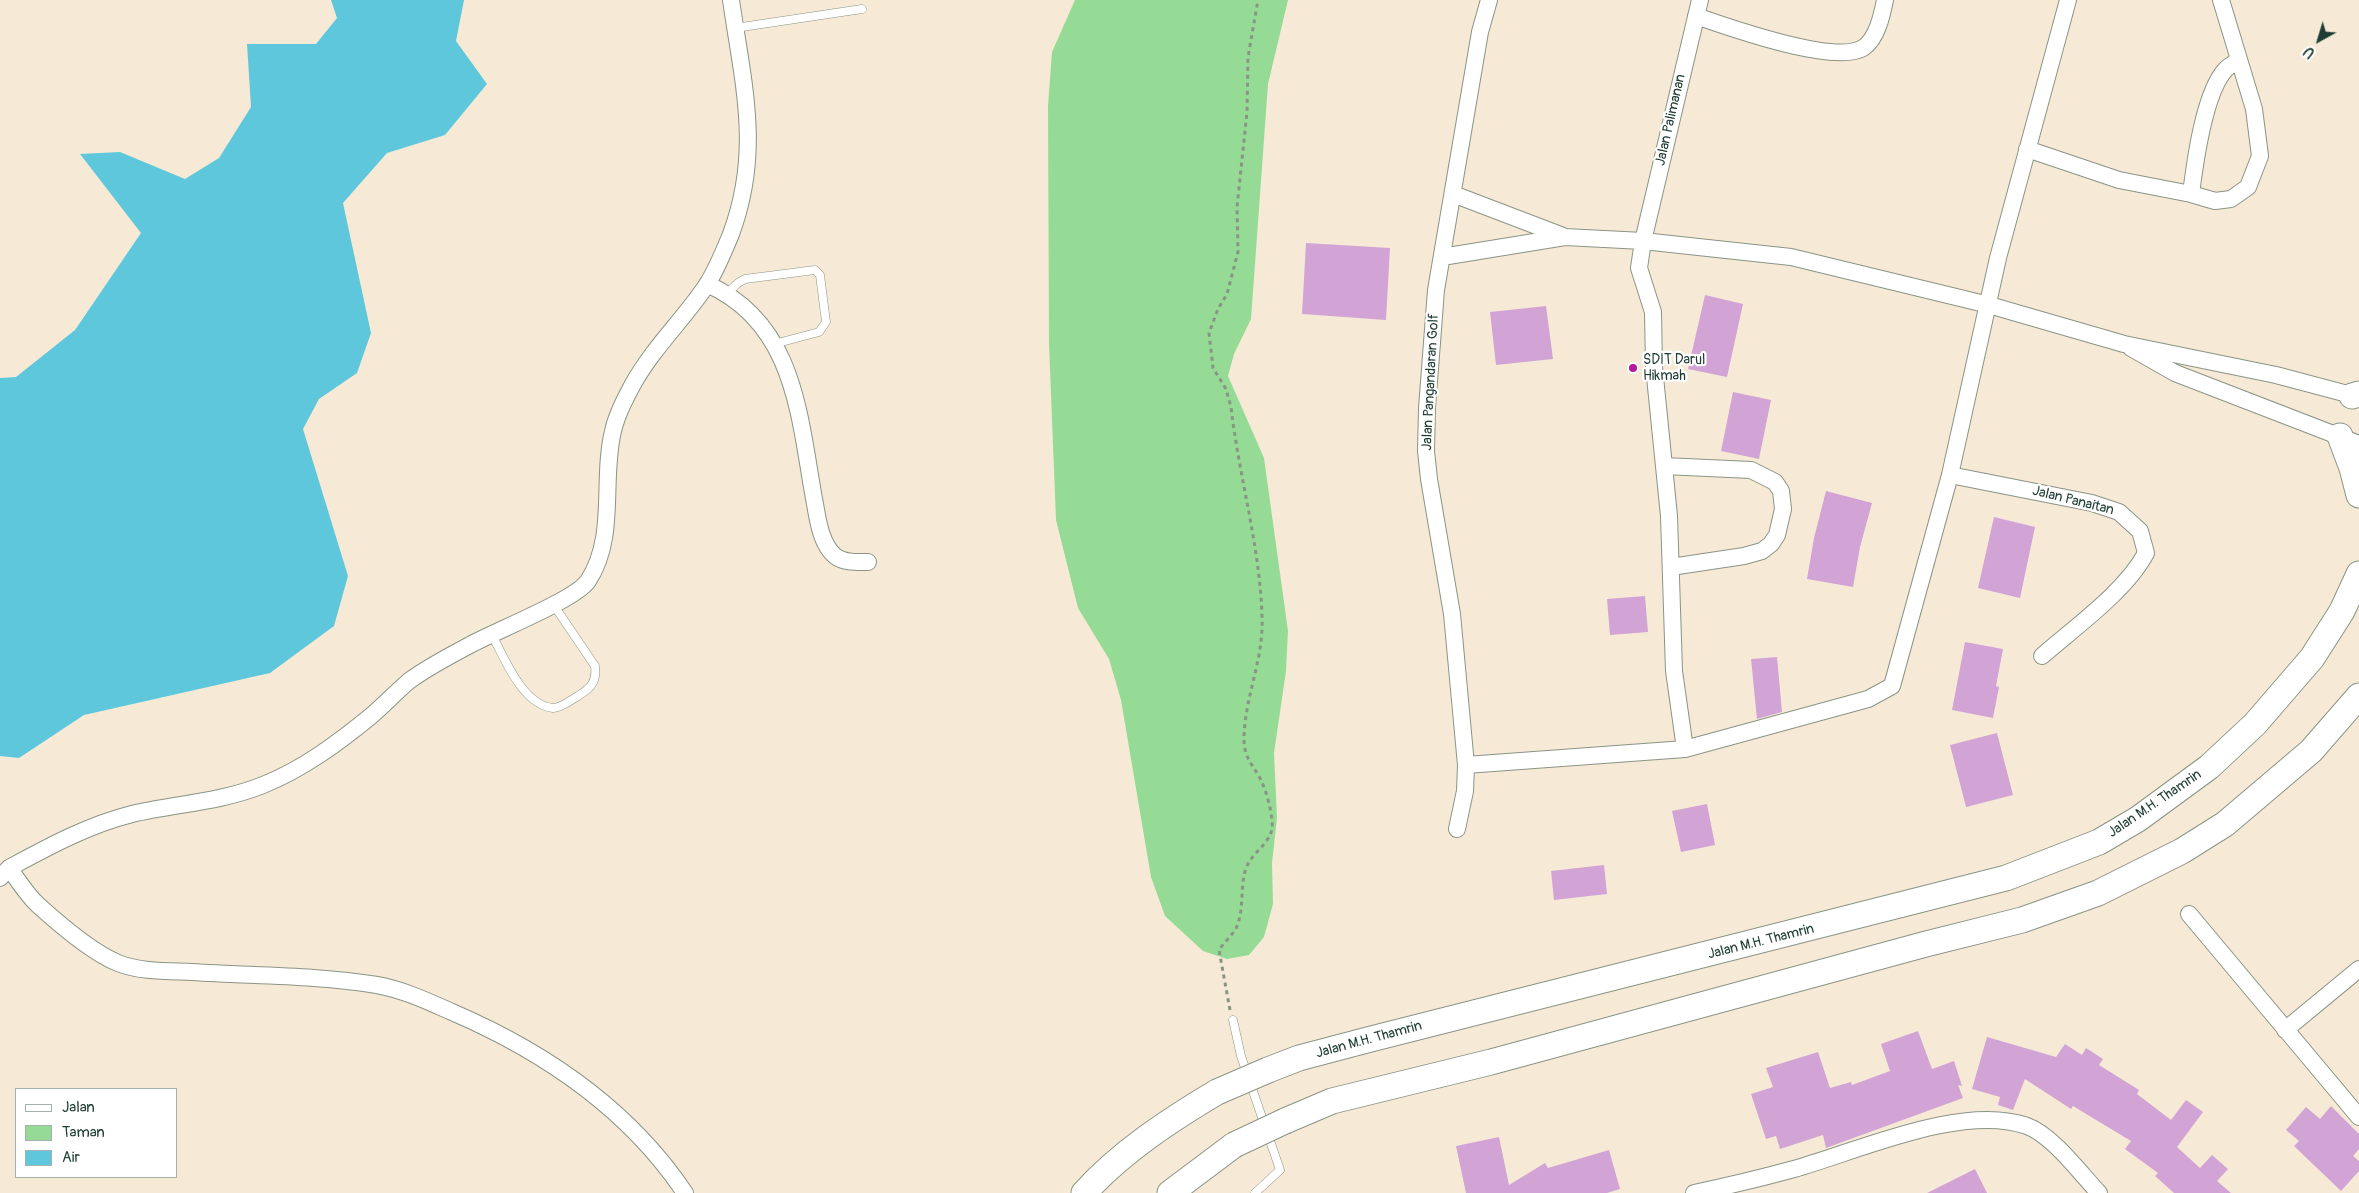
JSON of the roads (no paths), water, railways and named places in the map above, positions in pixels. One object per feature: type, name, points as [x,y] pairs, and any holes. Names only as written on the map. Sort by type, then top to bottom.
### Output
[{"type":"main road","points":[[2350,440],[2352,468],[2359,495]]},
{"type":"main road","name":"Jalan M.H. Thamrin","points":[[1084,1193],[1121,1158],[1184,1112],[1217,1092],[1299,1058],[2006,878],[2099,842],[2173,795],[2208,767],[2254,724],[2312,658],[2342,611],[2359,574]]},
{"type":"main road","points":[[1170,1193],[1234,1145],[1332,1101],[1491,1062],[1926,944],[2022,920],[2098,893],[2182,851],[2224,824],[2311,750],[2359,696]]},
{"type":"street","points":[[685,1193],[673,1174],[628,1123],[599,1098],[542,1056],[488,1027],[415,995],[378,985],[273,975],[147,969],[119,964],[98,953],[37,904],[4,873],[88,829],[131,814],[221,798],[262,786],[299,768],[372,716],[409,681],[491,633],[572,597],[587,583],[604,543],[609,458],[612,433],[619,409],[654,351],[708,284],[726,247],[740,209],[749,153],[741,58],[730,0]]},
{"type":"street","name":"Jalan Pangandaran Golf","points":[[1457,829],[1465,794],[1466,765],[1452,614],[1429,479],[1426,451],[1427,408],[1433,323],[1442,257],[1480,32],[1489,0]]},
{"type":"street","name":"Jalan Palimanan","points":[[1685,749],[1674,671],[1671,567],[1664,466],[1654,367],[1653,312],[1639,268],[1643,241],[1700,0]]},
{"type":"street","points":[[1696,16],[1790,46],[1843,52],[1863,48],[1874,36],[1885,0]]},
{"type":"street","points":[[1466,765],[1685,749],[1868,699],[1892,686],[1950,475],[1998,258],[2068,0]]},
{"type":"street","points":[[2028,149],[2119,180],[2191,194],[2215,201],[2231,199],[2248,187],[2255,174],[2260,156],[2254,109],[2220,0]]},
{"type":"street","points":[[2191,194],[2198,144],[2205,116],[2222,74],[2239,60]]},
{"type":"street","points":[[1453,194],[1565,237]]},
{"type":"street","points":[[1442,257],[1565,237],[1643,241],[1791,257],[1989,305],[2124,344],[2276,375],[2357,396]]},
{"type":"street","points":[[708,284],[727,293],[754,315],[774,344],[793,386],[820,533],[835,556],[850,562],[868,562]]},
{"type":"street","points":[[2124,344],[2175,374],[2350,440]]},
{"type":"street","points":[[1664,466],[1751,470],[1775,482],[1781,491],[1782,509],[1776,535],[1772,544],[1762,551],[1744,556],[1671,567]]},
{"type":"street","name":"Jalan Panaitan","points":[[1950,475],[2092,503],[2119,512],[2140,531],[2146,553],[2138,568],[2095,610],[2042,656]]},
{"type":"street","points":[[2189,914],[2359,1117]]},
{"type":"street","points":[[2285,1030],[2359,969]]},
{"type":"street","points":[[1694,1193],[1794,1169],[1935,1126],[1974,1121],[2027,1126],[2045,1136],[2099,1193]]},
{"type":"lane","points":[[735,28],[862,9]]},
{"type":"lane","points":[[727,293],[738,282],[746,279],[815,270],[820,275],[826,322],[824,328],[819,332],[774,344]]},
{"type":"lane","points":[[491,633],[526,695],[544,705],[554,708],[562,706],[588,690],[595,681],[596,674],[595,666],[553,604]]},
{"type":"lane","points":[[1232,1020],[1241,1056],[1280,1170],[1255,1193]]},
{"type":"water","points":[[331,0],[464,0],[456,41],[487,84],[445,135],[387,153],[343,203],[371,333],[357,373],[319,399],[303,429],[348,576],[334,626],[270,673],[84,715],[19,758],[0,756],[0,378],[16,377],[75,330],[141,233],[80,154],[120,152],[185,179],[219,158],[251,107],[247,44],[316,44],[337,18]]},
{"type":"place","name":"SDIT Darul Hikmah","points":[[1633,368]]}]
